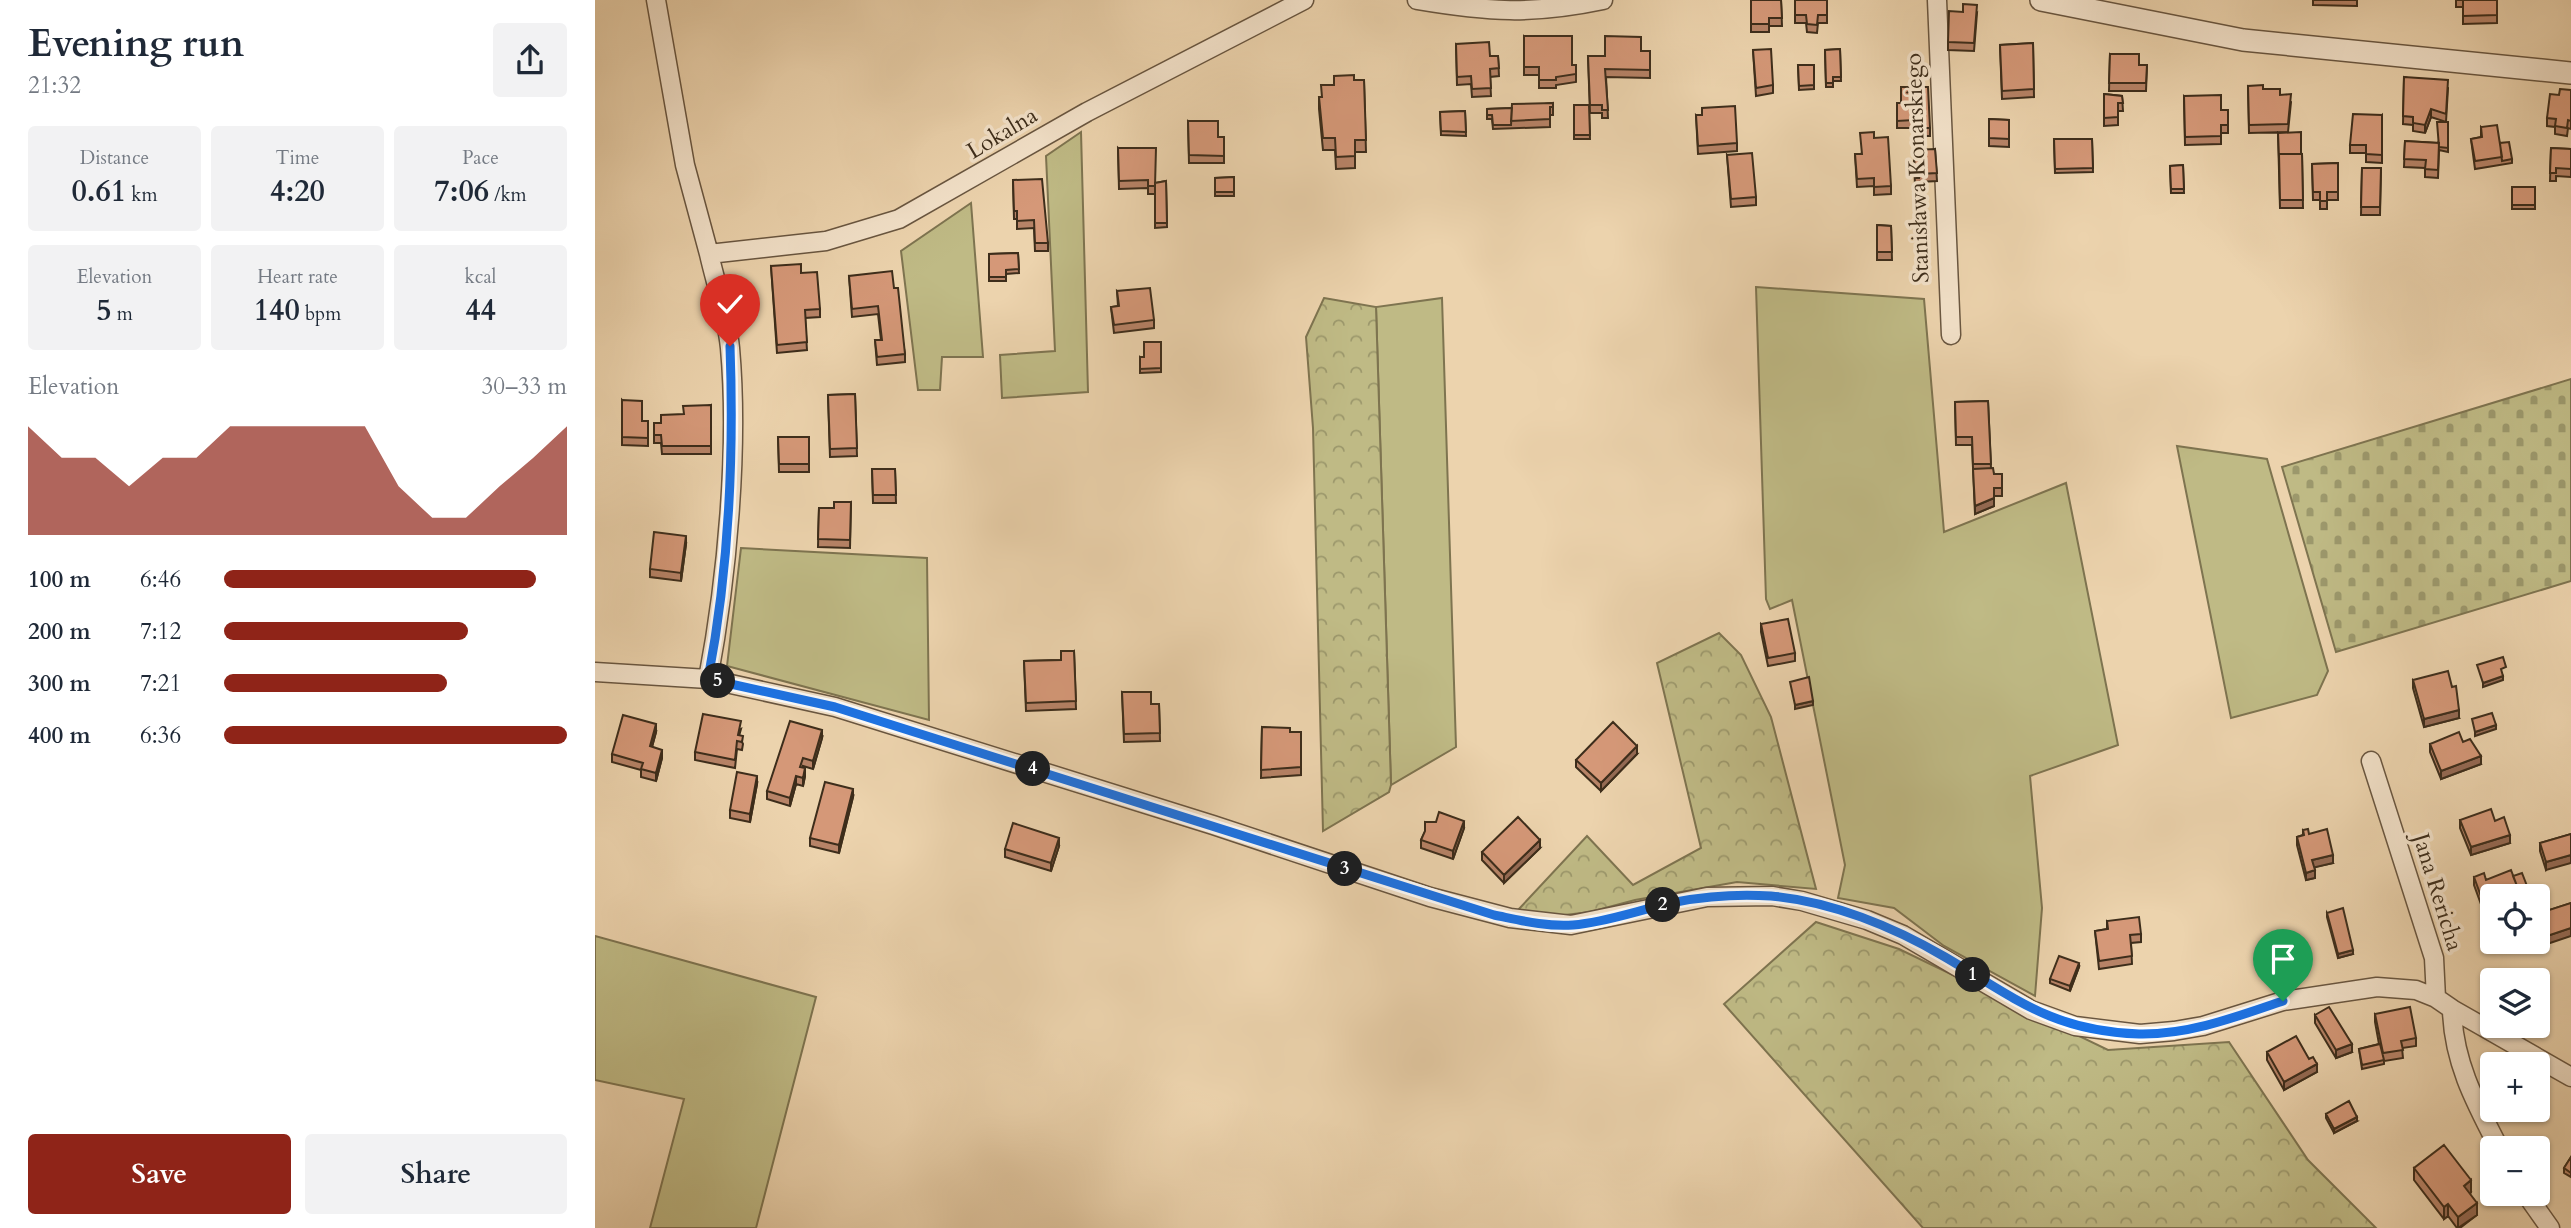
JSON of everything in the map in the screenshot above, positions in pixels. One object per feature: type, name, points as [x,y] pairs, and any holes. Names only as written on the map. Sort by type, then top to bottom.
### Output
[{"type":"street","points":[[656,0],[685,165],[730,346],[729,493],[723,571],[708,679]]},
{"type":"street","name":"Lokalna","points":[[709,254],[826,240],[899,219],[1078,117],[1304,0]]},
{"type":"street","points":[[1417,0],[1498,12],[1529,12],[1603,0]]},
{"type":"street","name":"Stanisława Konarskiego","points":[[1937,0],[1951,335]]},
{"type":"street","points":[[2041,0],[2243,40],[2571,73]]},
{"type":"street","points":[[595,672],[708,679],[835,707],[1494,915],[1571,925],[1707,897],[1772,897],[1803,901],[1867,920],[1903,935],[2031,1010],[2075,1026],[2140,1034],[2203,1026],[2283,1001],[2377,988],[2416,990],[2436,998],[2571,1077]]},
{"type":"street","name":"Jana Rericha","points":[[2371,761],[2434,958],[2436,998]]},
{"type":"street","points":[[2452,1009],[2453,1041],[2475,1101],[2493,1136]]},
{"type":"street","points":[[2534,1206],[2550,1228]]},
{"type":"green space","points":[[1081,132],[1088,392],[1002,398],[1000,355],[1055,351],[1046,156]]},
{"type":"green space","points":[[971,203],[983,357],[942,357],[940,390],[918,390],[901,251]]},
{"type":"green space","points":[[1756,287],[1924,299],[1944,532],[2066,483],[2118,745],[2030,776],[2042,908],[2035,996],[1944,946],[1894,908],[1838,898],[1845,865],[1792,600],[1770,609],[1766,599]]},
{"type":"green space","points":[[1324,298],[1376,307],[1391,785],[1389,792],[1323,831],[1313,428],[1306,337]]},
{"type":"green space","points":[[1442,298],[1456,747],[1391,785],[1376,307]]},
{"type":"green space","points":[[2571,379],[2571,581],[2336,652],[2282,467]]},
{"type":"green space","points":[[2177,446],[2267,459],[2328,671],[2317,695],[2231,718]]},
{"type":"green space","points":[[741,548],[927,558],[929,720],[727,666]]},
{"type":"green space","points":[[1719,633],[1741,655],[1771,717],[1816,889],[1737,882],[1635,900],[1590,912],[1548,917],[1518,910],[1587,836],[1633,885],[1701,848],[1657,663]]},
{"type":"green space","points":[[1816,922],[1899,949],[2108,1050],[2229,1042],[2308,1160],[2376,1228],[1923,1228],[1724,1004]]},
{"type":"green space","points":[[595,936],[816,997],[756,1228],[650,1228],[684,1099],[595,1080]]},
{"type":"building","points":[[1751,0],[1781,0],[1782,18],[1769,18],[1769,24],[1751,24]]},
{"type":"building","points":[[1795,0],[1827,0],[1827,15],[1818,15],[1817,25],[1807,24],[1806,15],[1795,15]]},
{"type":"building","points":[[2463,0],[2497,0],[2497,15],[2463,16]]},
{"type":"building","points":[[1963,4],[1977,5],[1974,43],[1948,42],[1949,11],[1963,12]]},
{"type":"building","points":[[1524,36],[1572,36],[1572,65],[1576,65],[1576,74],[1556,77],[1556,80],[1539,80],[1539,67],[1524,67]]},
{"type":"building","points":[[1605,36],[1641,37],[1641,51],[1650,51],[1650,70],[1605,69],[1608,110],[1602,110],[1602,105],[1590,105],[1588,56],[1605,56]]},
{"type":"building","points":[[1489,42],[1490,56],[1498,56],[1499,68],[1490,69],[1491,88],[1472,89],[1471,76],[1457,77],[1456,44]]},
{"type":"building","points":[[2033,43],[2034,89],[2002,91],[2000,45]]},
{"type":"building","points":[[1771,49],[1773,85],[1756,88],[1753,50]]},
{"type":"building","points":[[1840,49],[1841,77],[1833,77],[1833,83],[1826,83],[1825,50]]},
{"type":"building","points":[[2110,54],[2139,54],[2139,65],[2147,65],[2146,83],[2109,83]]},
{"type":"building","points":[[1798,65],[1814,65],[1814,85],[1799,86]]},
{"type":"building","points":[[1354,75],[1354,80],[1364,80],[1366,140],[1355,140],[1355,156],[1336,157],[1335,138],[1323,138],[1319,97],[1322,97],[1321,85],[1334,85],[1334,76]]},
{"type":"building","points":[[2404,77],[2448,80],[2446,114],[2431,109],[2425,125],[2413,123],[2413,117],[2403,116]]},
{"type":"building","points":[[2263,85],[2263,89],[2280,89],[2280,95],[2291,94],[2288,124],[2249,125],[2248,86]]},
{"type":"building","points":[[1901,87],[1928,87],[1930,128],[1914,128],[1914,120],[1897,121],[1897,103],[1901,103]]},
{"type":"building","points":[[2560,89],[2571,90],[2571,121],[2568,120],[2567,128],[2555,126],[2556,119],[2547,118],[2550,94],[2559,95]]},
{"type":"building","points":[[2104,94],[2122,96],[2123,103],[2118,103],[2118,117],[2104,118]]},
{"type":"building","points":[[2221,95],[2221,110],[2228,110],[2228,125],[2221,125],[2221,136],[2185,137],[2184,96]]},
{"type":"building","points":[[1553,103],[1553,107],[1550,107],[1550,119],[1511,121],[1512,104]]},
{"type":"building","points":[[1574,105],[1589,105],[1590,135],[1574,135]]},
{"type":"building","points":[[1735,106],[1737,143],[1698,146],[1696,115],[1702,115],[1702,108]]},
{"type":"building","points":[[1512,108],[1511,125],[1493,125],[1492,115],[1487,115],[1487,109]]},
{"type":"building","points":[[1465,111],[1466,132],[1441,131],[1440,112]]},
{"type":"building","points":[[2353,114],[2382,115],[2382,155],[2366,154],[2366,145],[2350,145]]},
{"type":"building","points":[[1989,119],[2009,120],[2009,139],[1989,138]]},
{"type":"building","points":[[1188,121],[1218,121],[1218,137],[1224,137],[1224,156],[1189,155]]},
{"type":"building","points":[[2437,122],[2448,122],[2448,148],[2439,147]]},
{"type":"building","points":[[2497,125],[2502,157],[2475,161],[2471,139],[2482,137],[2481,127]]},
{"type":"building","points":[[1874,132],[1874,138],[1888,137],[1891,186],[1874,187],[1874,178],[1857,179],[1855,154],[1862,154],[1860,133]]},
{"type":"building","points":[[2301,132],[2301,154],[2279,154],[2279,158],[2278,133]]},
{"type":"building","points":[[2054,139],[2092,139],[2093,168],[2055,169]]},
{"type":"building","points":[[2405,141],[2439,143],[2438,170],[2425,169],[2426,160],[2404,159]]},
{"type":"building","points":[[2509,142],[2512,159],[2502,161],[2500,143]]},
{"type":"building","points":[[1118,148],[1156,148],[1155,186],[1148,186],[1148,180],[1119,181]]},
{"type":"building","points":[[2551,148],[2571,149],[2571,169],[2556,168],[2556,173],[2550,173]]},
{"type":"building","points":[[1935,149],[1937,173],[1919,174],[1919,178],[1915,178],[1914,150]]},
{"type":"building","points":[[1752,153],[1756,197],[1731,199],[1727,155]]},
{"type":"building","points":[[2279,154],[2302,154],[2303,200],[2280,200]]},
{"type":"building","points":[[2338,163],[2338,192],[2327,192],[2327,201],[2320,201],[2320,192],[2313,192],[2312,164]]},
{"type":"building","points":[[2183,165],[2184,189],[2171,189],[2170,166]]},
{"type":"building","points":[[2362,168],[2381,168],[2380,207],[2361,207]]},
{"type":"building","points":[[1234,177],[1234,192],[1215,192],[1215,178]]},
{"type":"building","points":[[1042,179],[1048,243],[1035,243],[1034,220],[1017,221],[1013,180]]},
{"type":"building","points":[[1166,181],[1167,223],[1155,223],[1155,183]]},
{"type":"building","points":[[2512,187],[2535,187],[2535,205],[2512,205]]},
{"type":"building","points":[[1877,225],[1891,226],[1892,252],[1877,252]]},
{"type":"building","points":[[1018,253],[1019,269],[1006,270],[1006,277],[989,277],[989,254]]},
{"type":"building","points":[[801,264],[801,273],[817,272],[820,309],[805,310],[807,342],[777,345],[771,266]]},
{"type":"building","points":[[892,271],[894,288],[898,288],[905,354],[877,357],[875,340],[882,340],[878,306],[852,309],[849,276]]},
{"type":"building","points":[[1150,288],[1154,320],[1114,325],[1111,307],[1119,306],[1117,291]]},
{"type":"building","points":[[1144,342],[1161,342],[1161,368],[1140,369],[1140,357],[1144,357]]},
{"type":"building","points":[[855,394],[857,448],[830,449],[828,395]]},
{"type":"building","points":[[622,400],[642,401],[642,421],[648,421],[648,438],[622,437]]},
{"type":"building","points":[[1988,401],[1991,464],[1973,464],[1972,437],[1956,437],[1955,402]]},
{"type":"building","points":[[711,405],[711,446],[662,446],[661,435],[654,435],[654,423],[661,423],[661,415],[684,414],[683,406]]},
{"type":"building","points":[[778,437],[809,437],[809,464],[779,464]]},
{"type":"building","points":[[1993,468],[1994,474],[2002,474],[2002,488],[1994,488],[1994,498],[1975,506],[1973,469]]},
{"type":"building","points":[[872,469],[895,469],[896,495],[873,495]]},
{"type":"building","points":[[834,502],[851,502],[850,540],[818,539],[819,508],[834,508]]},
{"type":"building","points":[[654,532],[686,536],[681,573],[650,569]]},
{"type":"building","points":[[1788,619],[1795,653],[1768,658],[1761,624]]},
{"type":"building","points":[[1061,651],[1074,651],[1076,701],[1026,703],[1024,661],[1061,660]]},
{"type":"building","points":[[2503,657],[2506,667],[2501,669],[2503,676],[2483,683],[2477,665]]},
{"type":"building","points":[[2448,671],[2452,687],[2456,686],[2459,710],[2424,719],[2413,680]]},
{"type":"building","points":[[1809,677],[1813,701],[1795,705],[1790,682]]},
{"type":"building","points":[[1122,692],[1151,692],[1151,704],[1159,704],[1160,733],[1124,734]]},
{"type":"building","points":[[2492,713],[2496,725],[2475,732],[2472,719]]},
{"type":"building","points":[[703,714],[741,721],[738,735],[743,736],[742,742],[737,741],[735,760],[695,752]]},
{"type":"building","points":[[623,715],[656,724],[650,746],[662,750],[656,773],[641,769],[643,763],[612,754]]},
{"type":"building","points":[[790,721],[822,730],[813,761],[803,758],[800,767],[805,768],[803,778],[796,776],[790,798],[767,791]]},
{"type":"building","points":[[1613,722],[1637,746],[1601,783],[1576,760]]},
{"type":"building","points":[[1262,727],[1290,728],[1290,732],[1301,732],[1301,767],[1261,770]]},
{"type":"building","points":[[2459,732],[2463,742],[2470,739],[2481,756],[2441,771],[2430,744]]},
{"type":"building","points":[[737,772],[757,776],[750,814],[730,810]]},
{"type":"building","points":[[825,782],[853,789],[839,845],[810,838]]},
{"type":"building","points":[[2491,809],[2495,821],[2504,817],[2510,835],[2471,847],[2460,820]]},
{"type":"building","points":[[1439,812],[1464,821],[1453,851],[1421,840],[1425,822],[1436,822]]},
{"type":"building","points":[[1518,817],[1540,840],[1504,875],[1482,852]]},
{"type":"building","points":[[1013,823],[1059,838],[1051,863],[1005,849]]},
{"type":"building","points":[[2308,829],[2309,834],[2327,829],[2333,855],[2312,860],[2315,870],[2306,873],[2297,837],[2304,835],[2303,830]]},
{"type":"building","points":[[2571,834],[2571,855],[2546,862],[2540,843]]},
{"type":"building","points":[[2511,870],[2516,884],[2480,884],[2480,894],[2474,877],[2484,873],[2486,880]]},
{"type":"building","points":[[2522,873],[2526,884],[2516,884],[2513,876]]},
{"type":"building","points":[[2571,903],[2571,928],[2550,935],[2550,910]]},
{"type":"building","points":[[2343,908],[2353,950],[2338,954],[2327,913]]},
{"type":"building","points":[[2139,917],[2141,934],[2130,935],[2132,956],[2099,961],[2095,931],[2108,929],[2107,921]]},
{"type":"building","points":[[2059,956],[2079,963],[2070,986],[2050,979]]},
{"type":"building","points":[[2329,1007],[2352,1044],[2336,1050],[2315,1015]]},
{"type":"building","points":[[2410,1007],[2416,1038],[2401,1041],[2403,1050],[2383,1053],[2375,1014]]},
{"type":"building","points":[[2296,1036],[2309,1059],[2313,1057],[2317,1064],[2284,1082],[2267,1052]]},
{"type":"building","points":[[2380,1044],[2384,1060],[2362,1065],[2359,1049]]},
{"type":"building","points":[[2349,1101],[2357,1117],[2334,1129],[2326,1114]]},
{"type":"building","points":[[2444,1145],[2471,1180],[2464,1186],[2477,1203],[2458,1217],[2448,1204],[2444,1207],[2414,1168]]},
{"type":"building","points":[[2571,1157],[2571,1173],[2564,1168]]},
{"type":"route","points":[[730,346],[729,493],[717,633],[708,679],[835,707],[1494,915],[1541,924],[1571,925],[1707,897],[1738,895],[1803,901],[1867,920],[1903,935],[1945,957],[2031,1010],[2075,1026],[2105,1031],[2140,1034],[2174,1031],[2203,1026],[2283,1001]]}]
